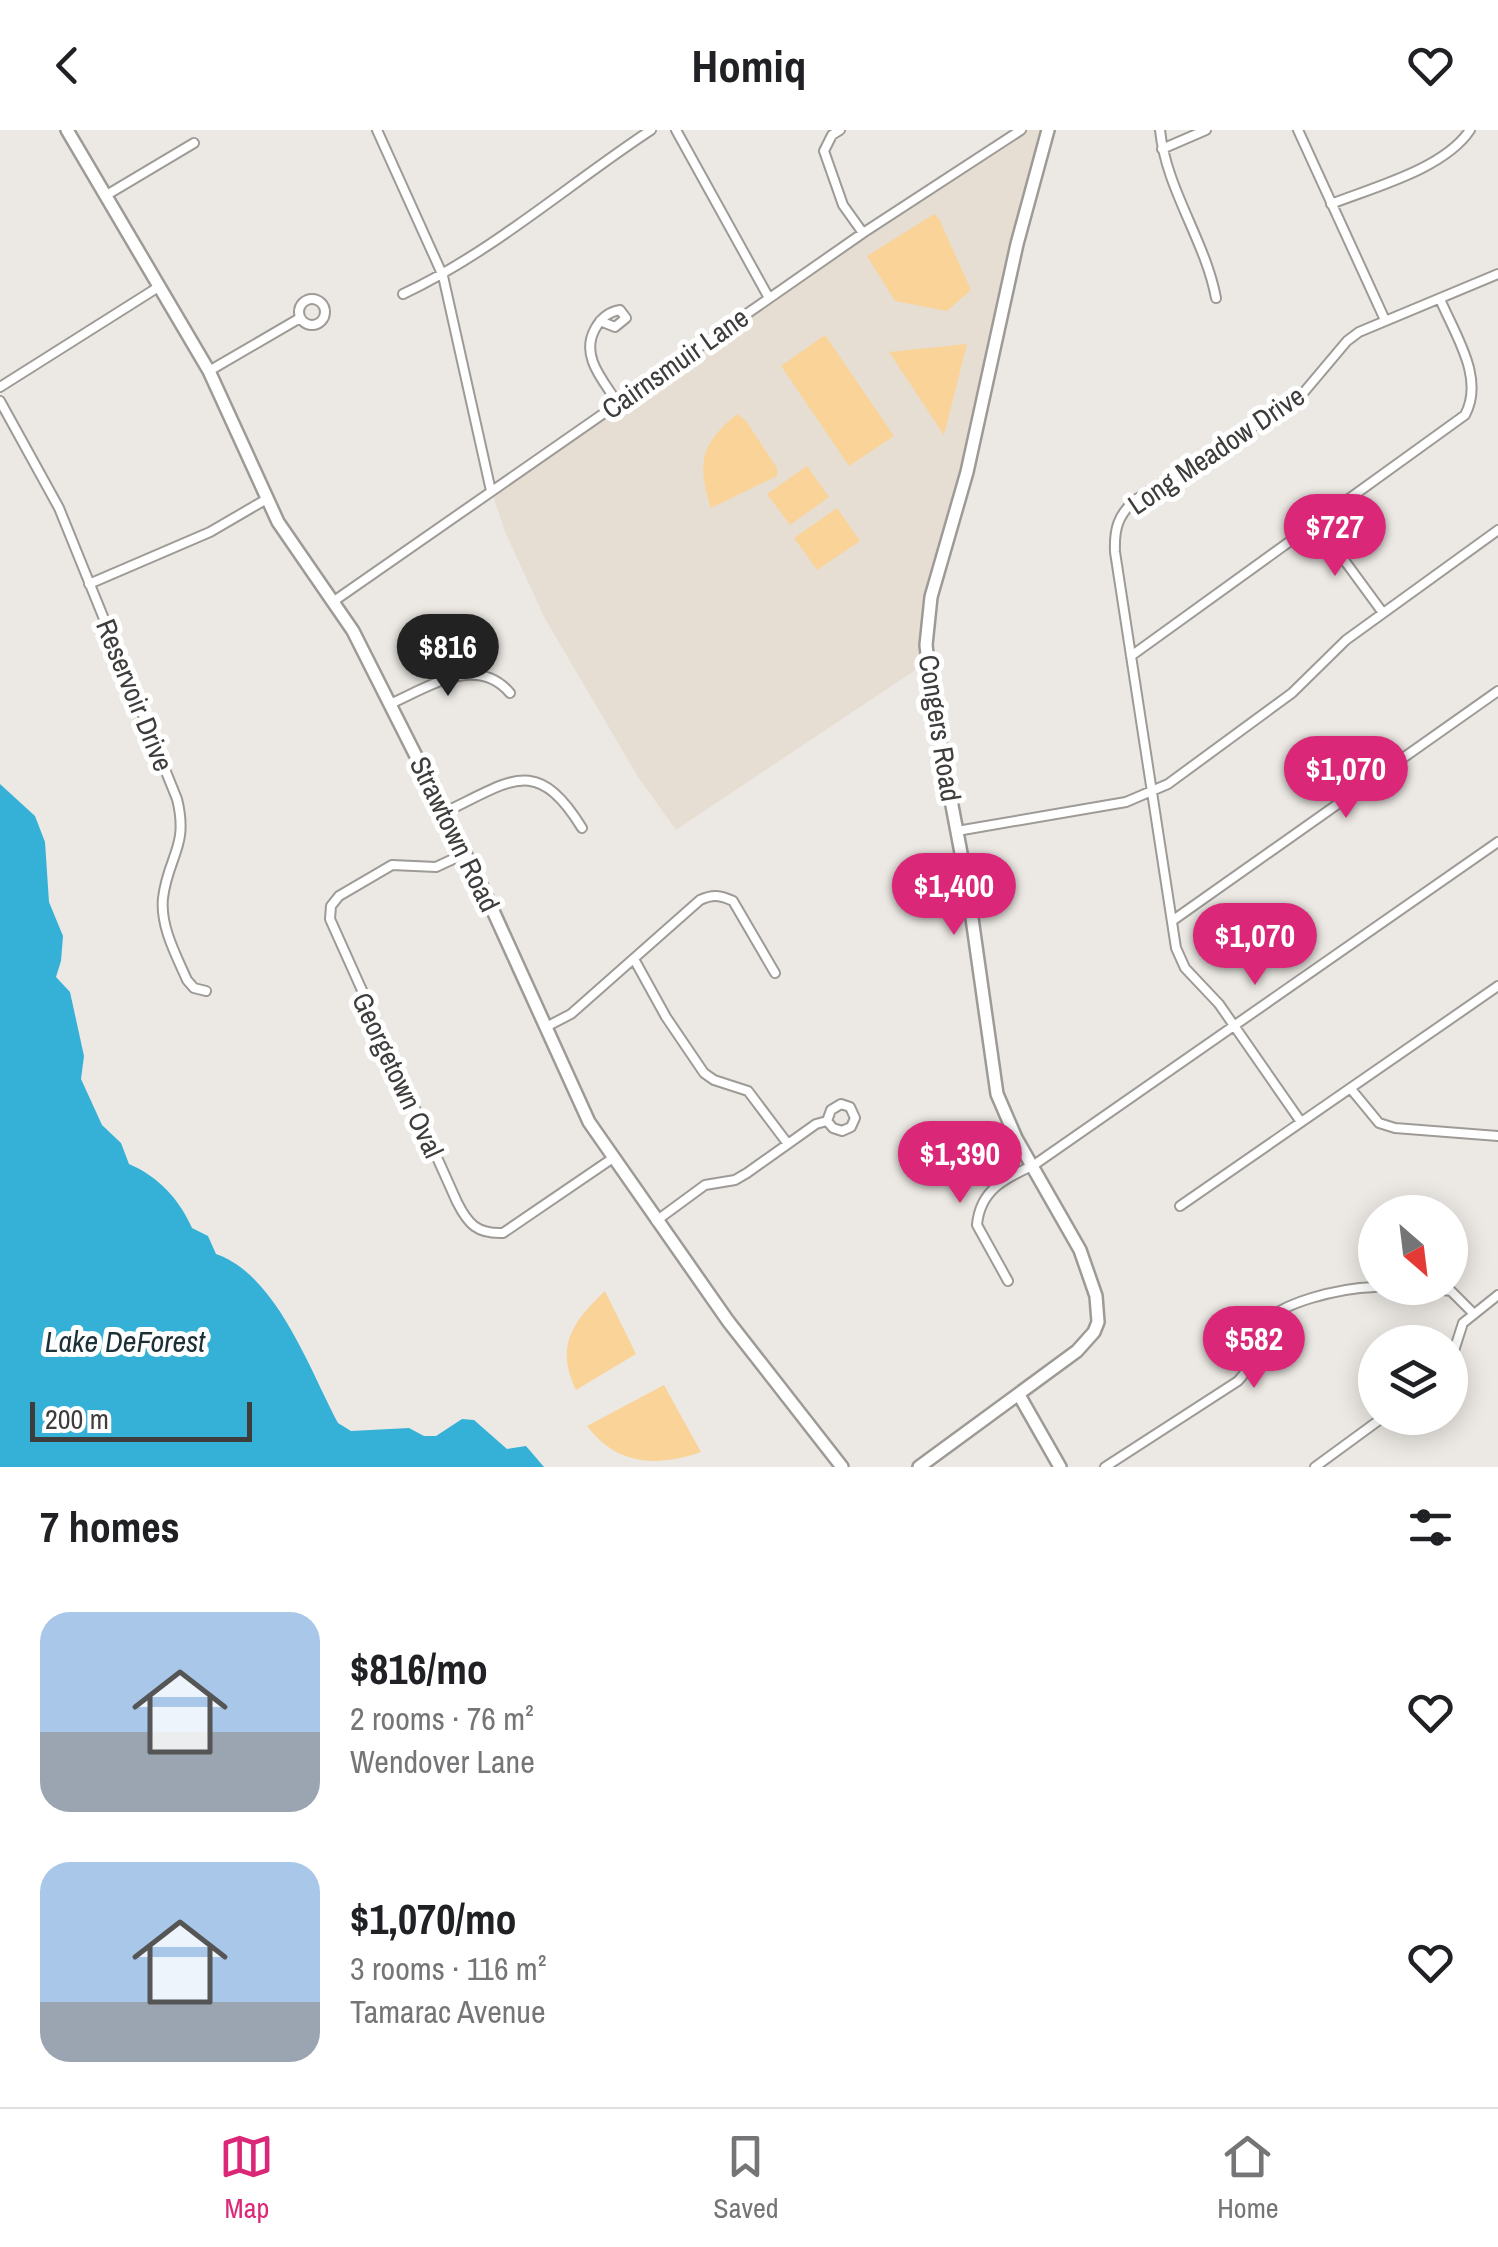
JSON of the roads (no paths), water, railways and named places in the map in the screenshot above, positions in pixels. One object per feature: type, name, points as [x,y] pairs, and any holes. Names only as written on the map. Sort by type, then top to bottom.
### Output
[{"type":"street","name":"Strawtown Road","points":[[66,130],[208,371],[265,500],[334,601],[390,704],[445,812],[571,1088],[656,1221],[842,1467]]},
{"type":"street","points":[[377,130],[442,276],[491,491]]},
{"type":"street","points":[[402,294],[442,276],[652,130]]},
{"type":"street","points":[[676,130],[769,298]]},
{"type":"street","points":[[840,130],[832,135],[824,151],[843,205],[863,233]]},
{"type":"street","name":"Cairnsmuir Lane","points":[[334,601],[863,233],[1021,130]]},
{"type":"street","name":"Congers Road","points":[[919,1467],[1086,1342],[1094,1332],[1099,1310],[1091,1274],[1080,1250],[1004,1115],[997,1094],[957,832],[929,682],[927,620],[934,582],[966,472],[1017,244],[1048,130]]},
{"type":"street","points":[[1160,130],[1162,149],[1212,273],[1216,298]]},
{"type":"street","points":[[1162,149],[1206,130]]},
{"type":"street","points":[[1298,130],[1385,320]]},
{"type":"street","points":[[1332,204],[1432,162],[1450,152],[1470,130]]},
{"type":"street","points":[[105,196],[194,143]]},
{"type":"street","name":"Long Meadow Drive","points":[[1301,1122],[1219,1004],[1185,968],[1176,948],[1114,552],[1116,522],[1123,510],[1286,408],[1310,387],[1347,341],[1385,320],[1498,274]]},
{"type":"street","points":[[0,386],[160,286]]},
{"type":"street","points":[[1131,656],[1465,415],[1472,401],[1471,372],[1440,299]]},
{"type":"street","points":[[208,371],[300,318]]},
{"type":"street","points":[[600,322],[590,338],[589,352],[617,402]]},
{"type":"street","name":"Reservoir Drive","points":[[0,401],[59,508],[177,799],[182,836],[162,900],[164,920],[187,980],[194,988],[206,991]]},
{"type":"street","points":[[89,584],[210,532],[265,500]]},
{"type":"street","points":[[1317,522],[1383,613]]},
{"type":"street","points":[[957,832],[1126,802],[1152,792],[1186,772],[1292,693],[1346,640],[1498,530]]},
{"type":"street","points":[[390,704],[468,674],[483,673],[510,693]]},
{"type":"street","points":[[1172,921],[1498,690]]},
{"type":"street","points":[[445,812],[510,782],[524,780],[552,788],[582,828]]},
{"type":"street","points":[[1008,1281],[976,1224],[978,1213],[994,1187],[1034,1165],[1498,842]]},
{"type":"street","name":"Georgetown Oval","points":[[464,854],[436,867],[392,865],[339,896],[331,906],[330,919],[456,1202],[476,1229],[503,1232],[613,1158]]},
{"type":"street","points":[[546,1027],[570,1014],[700,900],[721,895],[733,900],[742,912],[774,973]]},
{"type":"street","points":[[634,959],[666,1017],[704,1073],[748,1091],[788,1144]]},
{"type":"street","points":[[1180,1206],[1498,986]]},
{"type":"street","points":[[1351,1089],[1379,1122],[1395,1128],[1498,1136]]},
{"type":"street","points":[[656,1221],[705,1185],[735,1180],[816,1124],[828,1121]]},
{"type":"street","points":[[1105,1467],[1238,1380],[1252,1362],[1258,1334],[1275,1314],[1333,1292],[1358,1289]]},
{"type":"street","points":[[1465,1325],[1473,1313],[1498,1294]]},
{"type":"street","points":[[1465,1305],[1473,1313]]},
{"type":"street","points":[[1019,1395],[1060,1467]]},
{"type":"street","points":[[1316,1467],[1359,1435]]},
{"type":"water","name":"Lake DeForest","points":[[0,784],[35,816],[45,842],[49,902],[63,936],[56,977],[70,992],[84,1056],[81,1079],[102,1125],[121,1143],[129,1164],[167,1190],[192,1228],[208,1236],[216,1254],[238,1265],[274,1303],[338,1423],[351,1431],[409,1428],[424,1436],[436,1436],[462,1419],[474,1420],[507,1449],[526,1446],[544,1467],[0,1467]]}]
